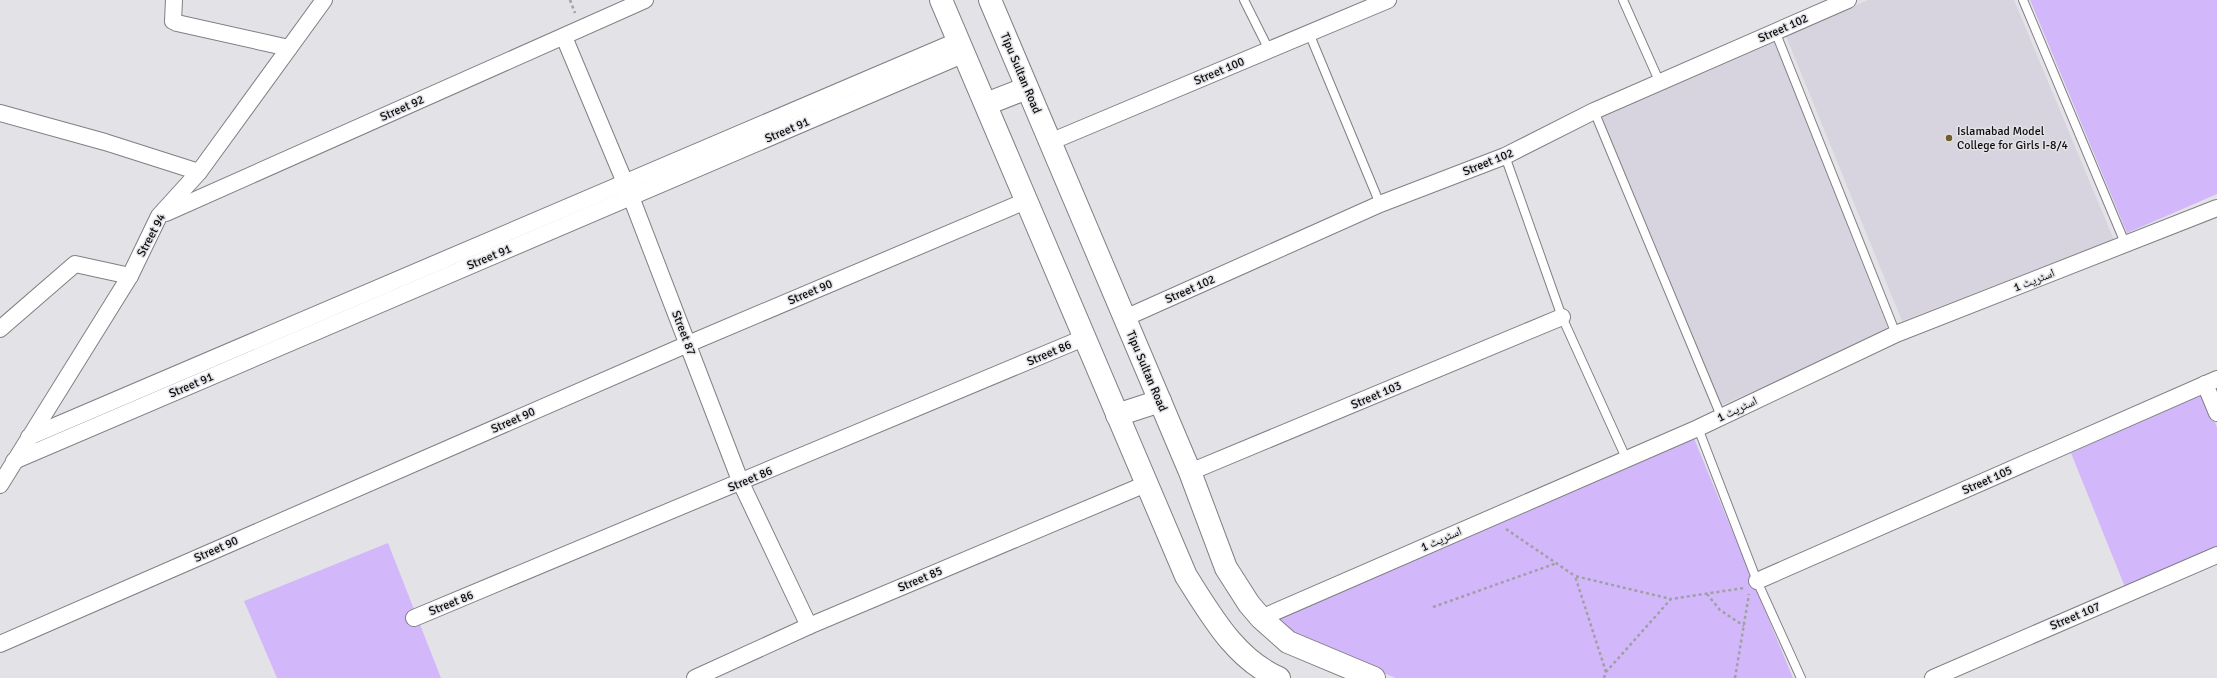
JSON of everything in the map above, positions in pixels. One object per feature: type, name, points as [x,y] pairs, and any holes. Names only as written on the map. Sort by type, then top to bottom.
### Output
[{"type":"street","points":[[174,0],[172,16],[173,21],[177,23],[289,48]]},
{"type":"street","name":"Street 94","points":[[0,485],[130,276],[159,216],[199,172],[324,0]]},
{"type":"street","name":"Street 92","points":[[159,216],[645,0]]},
{"type":"street","points":[[941,0],[1028,200],[1146,484],[1186,576],[1224,634],[1266,676]]},
{"type":"street","name":"Tipu Sultan Road","points":[[990,0],[1190,472],[1226,568],[1249,604],[1260,618],[1288,642],[1374,678]]},
{"type":"street","name":"Street 100","points":[[1050,142],[1388,0]]},
{"type":"street","name":"Street 102","points":[[1125,318],[1380,204],[1504,156],[1594,111],[1848,0]]},
{"type":"street","name":"Street 87","points":[[564,37],[628,190],[741,483],[809,626]]},
{"type":"street","name":"Street 91","points":[[14,461],[628,190],[962,47]]},
{"type":"street","points":[[986,104],[1027,88]]},
{"type":"street","points":[[0,112],[105,142],[199,172]]},
{"type":"street","points":[[29,437],[628,190]]},
{"type":"street","name":"Street 90","points":[[0,644],[688,344],[1028,200]]},
{"type":"street","name":"اسٹریٹ 1","points":[[1260,618],[1698,428],[1896,334],[2217,208]]},
{"type":"street","points":[[0,329],[75,264],[130,276]]},
{"type":"street","name":"Street 103","points":[[1190,472],[1562,317]]},
{"type":"street","name":"Street 86","points":[[414,618],[741,483],[1086,337]]},
{"type":"street","points":[[2211,382],[2217,413]]},
{"type":"street","name":"Street 105","points":[[1757,581],[2211,382]]},
{"type":"street","points":[[1118,415],[1160,401]]},
{"type":"street","name":"Street 85","points":[[695,678],[809,626],[1146,484]]},
{"type":"street","name":"Street 107","points":[[1933,678],[2217,555]]},
{"type":"lane","points":[[1244,0],[1269,50]]},
{"type":"lane","points":[[1623,0],[1660,83]]},
{"type":"lane","points":[[2023,0],[2125,243]]},
{"type":"lane","points":[[1775,31],[1896,334]]},
{"type":"lane","points":[[1309,33],[1380,204]]},
{"type":"lane","points":[[1594,111],[1721,416]]},
{"type":"lane","points":[[1504,156],[1562,317],[1626,458]]},
{"type":"lane","points":[[1698,428],[1757,581],[1801,678]]},
{"type":"path","points":[[1502,525],[1520,540],[1575,576],[1671,599],[1750,587],[1736,678]]},
{"type":"path","points":[[1433,607],[1557,564]]},
{"type":"path","points":[[1575,576],[1606,672]]},
{"type":"path","points":[[1707,594],[1720,610],[1744,626]]},
{"type":"path","points":[[1604,678],[1606,672],[1671,599]]},
{"type":"shaded area","name":"Islamabad Model College for Girls I-8/4","points":[[1868,0],[2014,0],[2114,240],[1902,321],[1786,36]]},
{"type":"shaded area","points":[[2030,0],[2217,0],[2217,194],[2127,233]]},
{"type":"shaded area","points":[[1772,37],[1889,331],[1720,406],[1591,114]]},
{"type":"shaded area","points":[[2202,393],[2217,427],[2217,549],[2125,587],[2071,453]]},
{"type":"shaded area","points":[[1693,436],[1793,678],[1396,678],[1294,638],[1271,620]]},
{"type":"shaded area","points":[[388,543],[441,678],[277,678],[244,601]]},
{"type":"place","name":"Islamabad Model College for Girls I-8/4","points":[[1949,138]]}]
